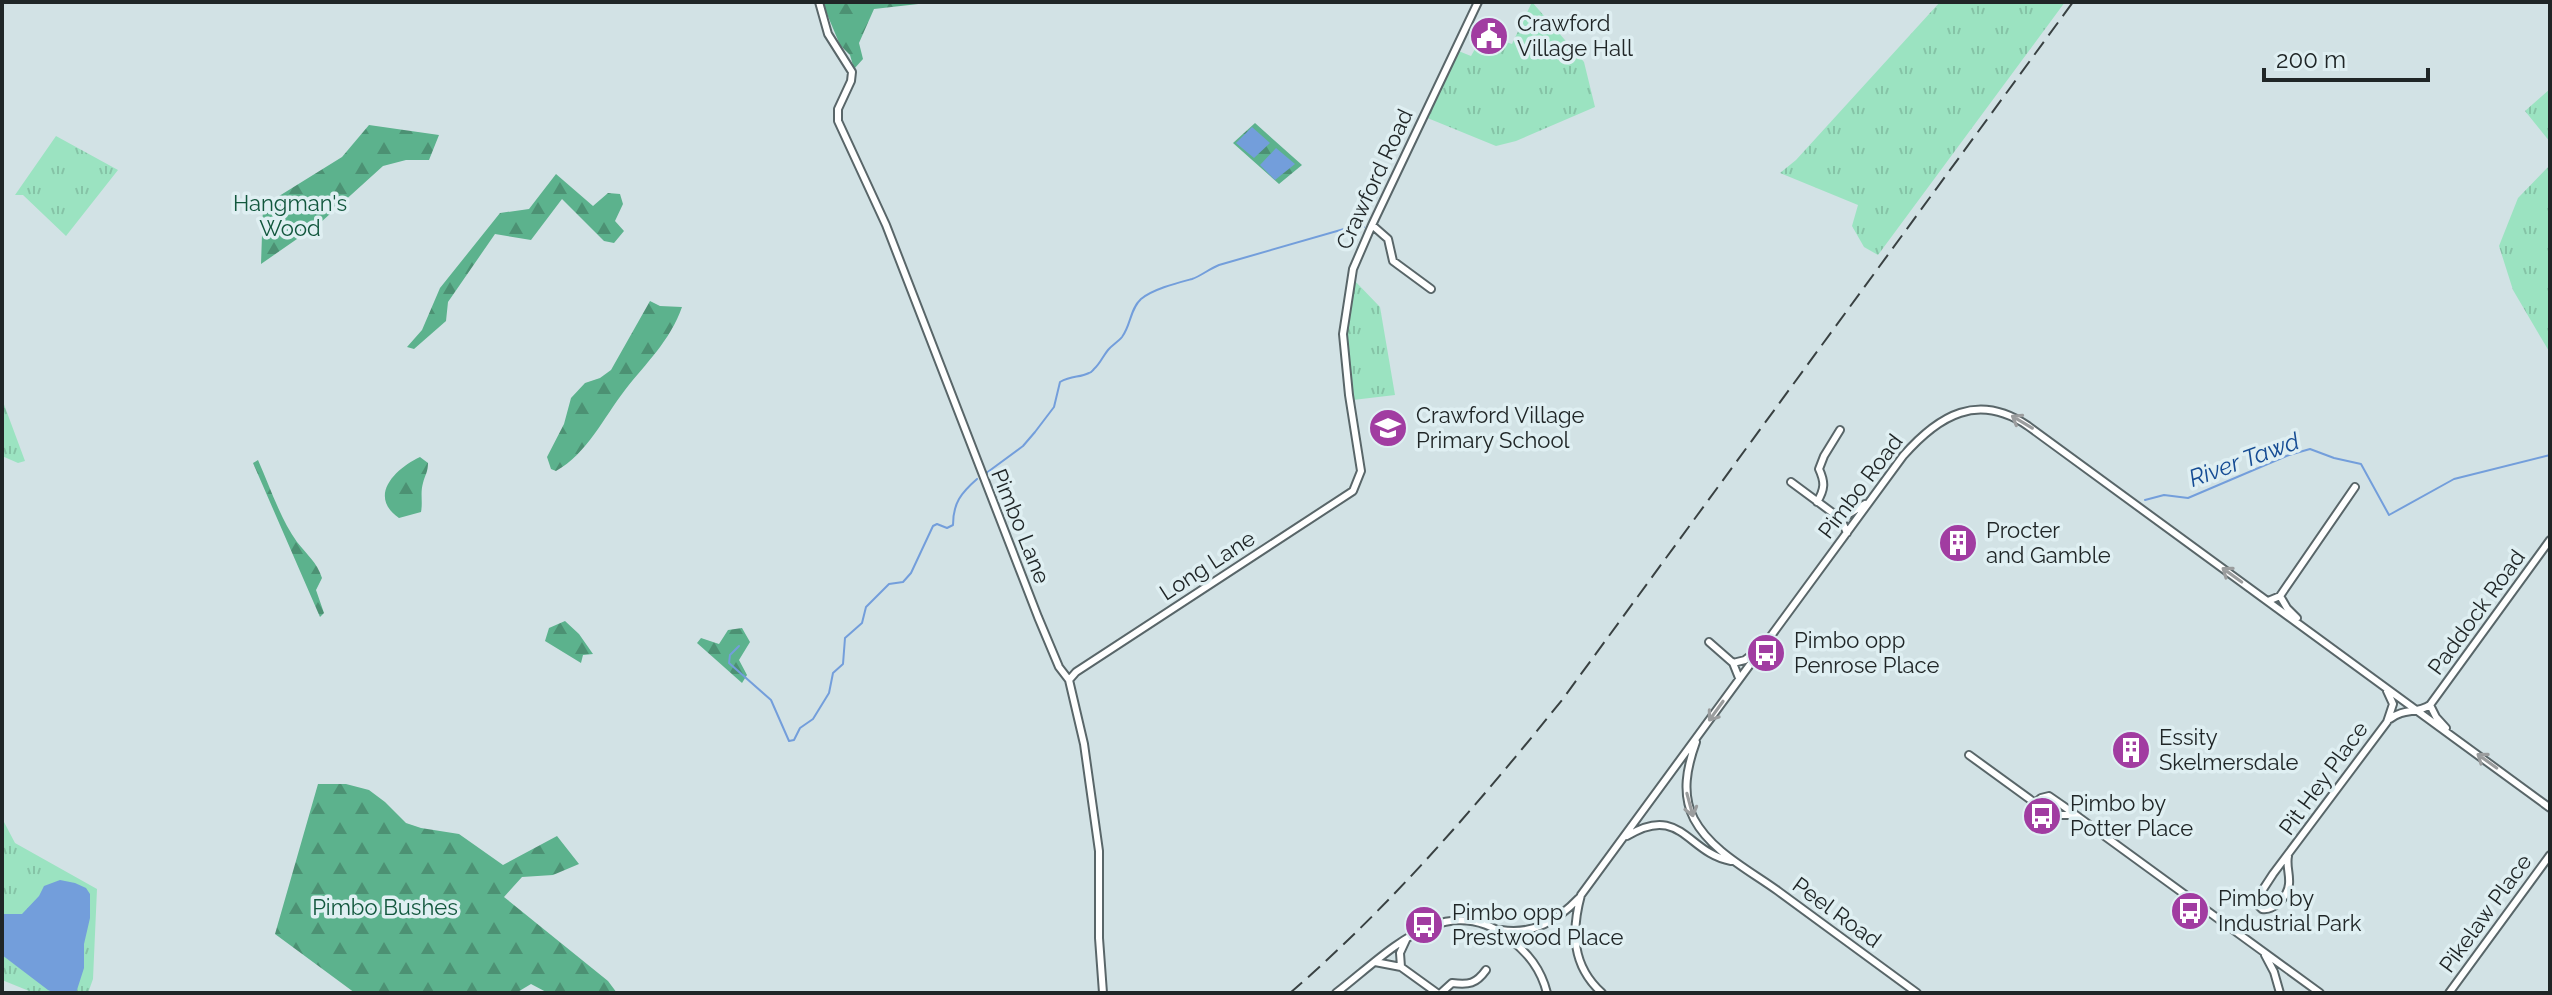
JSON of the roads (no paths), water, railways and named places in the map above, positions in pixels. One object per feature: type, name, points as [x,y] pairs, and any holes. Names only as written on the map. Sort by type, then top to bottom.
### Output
[{"type":"street","name":"Pimbo Lane","points":[[819,2],[828,34],[852,72],[848,90],[838,109],[838,121],[886,225],[1038,617],[1059,667],[1069,680],[1082,734],[1098,835],[1103,993]]},
{"type":"street","name":"Crawford Road","points":[[1360,476],[1343,334],[1353,269],[1478,2]]},
{"type":"street","points":[[1372,225],[1388,239],[1393,261],[1431,289]]},
{"type":"street","name":"Pimbo Road","points":[[1602,993],[1580,965],[1575,944],[1575,916],[1581,895],[1903,456],[1930,428],[1965,411],[1997,411],[2017,418],[2550,808]]},
{"type":"street","points":[[1817,502],[1824,482],[1819,469],[1840,430]]},
{"type":"street","name":"Long Lane","points":[[1069,680],[1076,672],[1353,491],[1360,476]]},
{"type":"street","points":[[1791,482],[1841,519],[1847,533]]},
{"type":"street","points":[[2268,601],[2280,596],[2355,487]]},
{"type":"street","points":[[1841,519],[1869,502]]},
{"type":"street","name":"Paddock Road","points":[[2417,710],[2430,705],[2550,540]]},
{"type":"street","points":[[2280,596],[2287,608],[2312,633]]},
{"type":"street","points":[[1709,642],[1733,663],[1739,678]]},
{"type":"street","points":[[1733,663],[1745,660],[1764,644]]},
{"type":"street","name":"Pit Hey Place","points":[[2383,685],[2393,704],[2387,722]]},
{"type":"street","name":"Paddock Road","points":[[2430,705],[2436,717],[2457,739]]},
{"type":"street","name":"Pit Hey Place","points":[[2288,856],[2287,890],[2274,908],[2266,910],[2259,907],[2257,900],[2272,878],[2288,856],[2387,722],[2400,712],[2417,710]]},
{"type":"street","name":"Peel Road","points":[[1699,735],[1687,775],[1689,806],[1705,835],[1735,861],[1917,993]]},
{"type":"street","points":[[1969,755],[2035,803],[2036,811],[2043,815],[2075,815]]},
{"type":"street","points":[[2035,803],[2049,796],[2320,993]]},
{"type":"street","name":"Peel Road","points":[[1623,839],[1648,826],[1665,825],[1681,831],[1717,858],[1735,861]]},
{"type":"street","name":"Pikelaw Place","points":[[2449,993],[2550,855]]},
{"type":"street","points":[[2272,878],[2278,874],[2288,878]]},
{"type":"street","points":[[1336,993],[1408,937],[1429,925],[1470,921],[1498,930],[1520,931],[1541,927],[1562,915],[1581,895]]},
{"type":"street","points":[[1498,930],[1531,958],[1543,978],[1547,993]]},
{"type":"street","points":[[1401,967],[1400,953],[1408,937]]},
{"type":"street","points":[[2265,955],[2280,993]]},
{"type":"street","points":[[1375,962],[1401,967],[1439,993],[1452,983],[1465,985],[1478,981],[1486,970]]},
{"type":"water","points":[[1252,127],[1270,143],[1254,158],[1236,143]]},
{"type":"water","points":[[1276,148],[1295,164],[1275,180],[1260,165]]},
{"type":"water","points":[[60,880],[86,888],[90,894],[84,968],[76,993],[48,990],[2,955],[2,914],[22,914],[44,886]]},
{"type":"waterway","points":[[985,474],[1023,446],[1035,432],[1054,407],[1060,382],[1090,373],[1096,367],[1122,337],[1135,307],[1146,295],[1195,278],[1219,265],[1358,225],[1364,227]]},
{"type":"waterway","name":"River Tawd","points":[[2145,500],[2164,495],[2188,498],[2310,449],[2361,464],[2389,515],[2454,479],[2550,455]]},
{"type":"waterway","points":[[739,646],[730,655],[729,663],[771,700],[789,741],[794,740],[800,728],[813,719],[829,693],[833,673],[843,664],[845,638],[862,623],[866,607],[889,584],[903,582],[911,573],[933,526],[937,524],[947,528],[953,525],[959,499],[977,479]]},
{"type":"railway","points":[[1290,993],[1399,889],[1562,700],[2073,2]]},
{"type":"place","name":"Crawford Village Hall","points":[[1489,36]]},
{"type":"place","name":"Crawford Village Primary School","points":[[1388,428]]},
{"type":"place","name":"Procter and Gamble","points":[[1958,543]]},
{"type":"place","name":"Pimbo opp Penrose Place","points":[[1766,653]]},
{"type":"place","name":"Essity Skelmersdale","points":[[2131,750]]},
{"type":"place","name":"Pimbo by Potter Place","points":[[2042,816]]},
{"type":"place","name":"Pimbo by Industrial Park","points":[[2190,911]]},
{"type":"place","name":"Pimbo opp Prestwood Place","points":[[1424,925]]},
{"type":"park label","name":"Hangman's Wood","points":[[290,216]]},
{"type":"park label","name":"Pimbo Bushes","points":[[385,907]]}]
